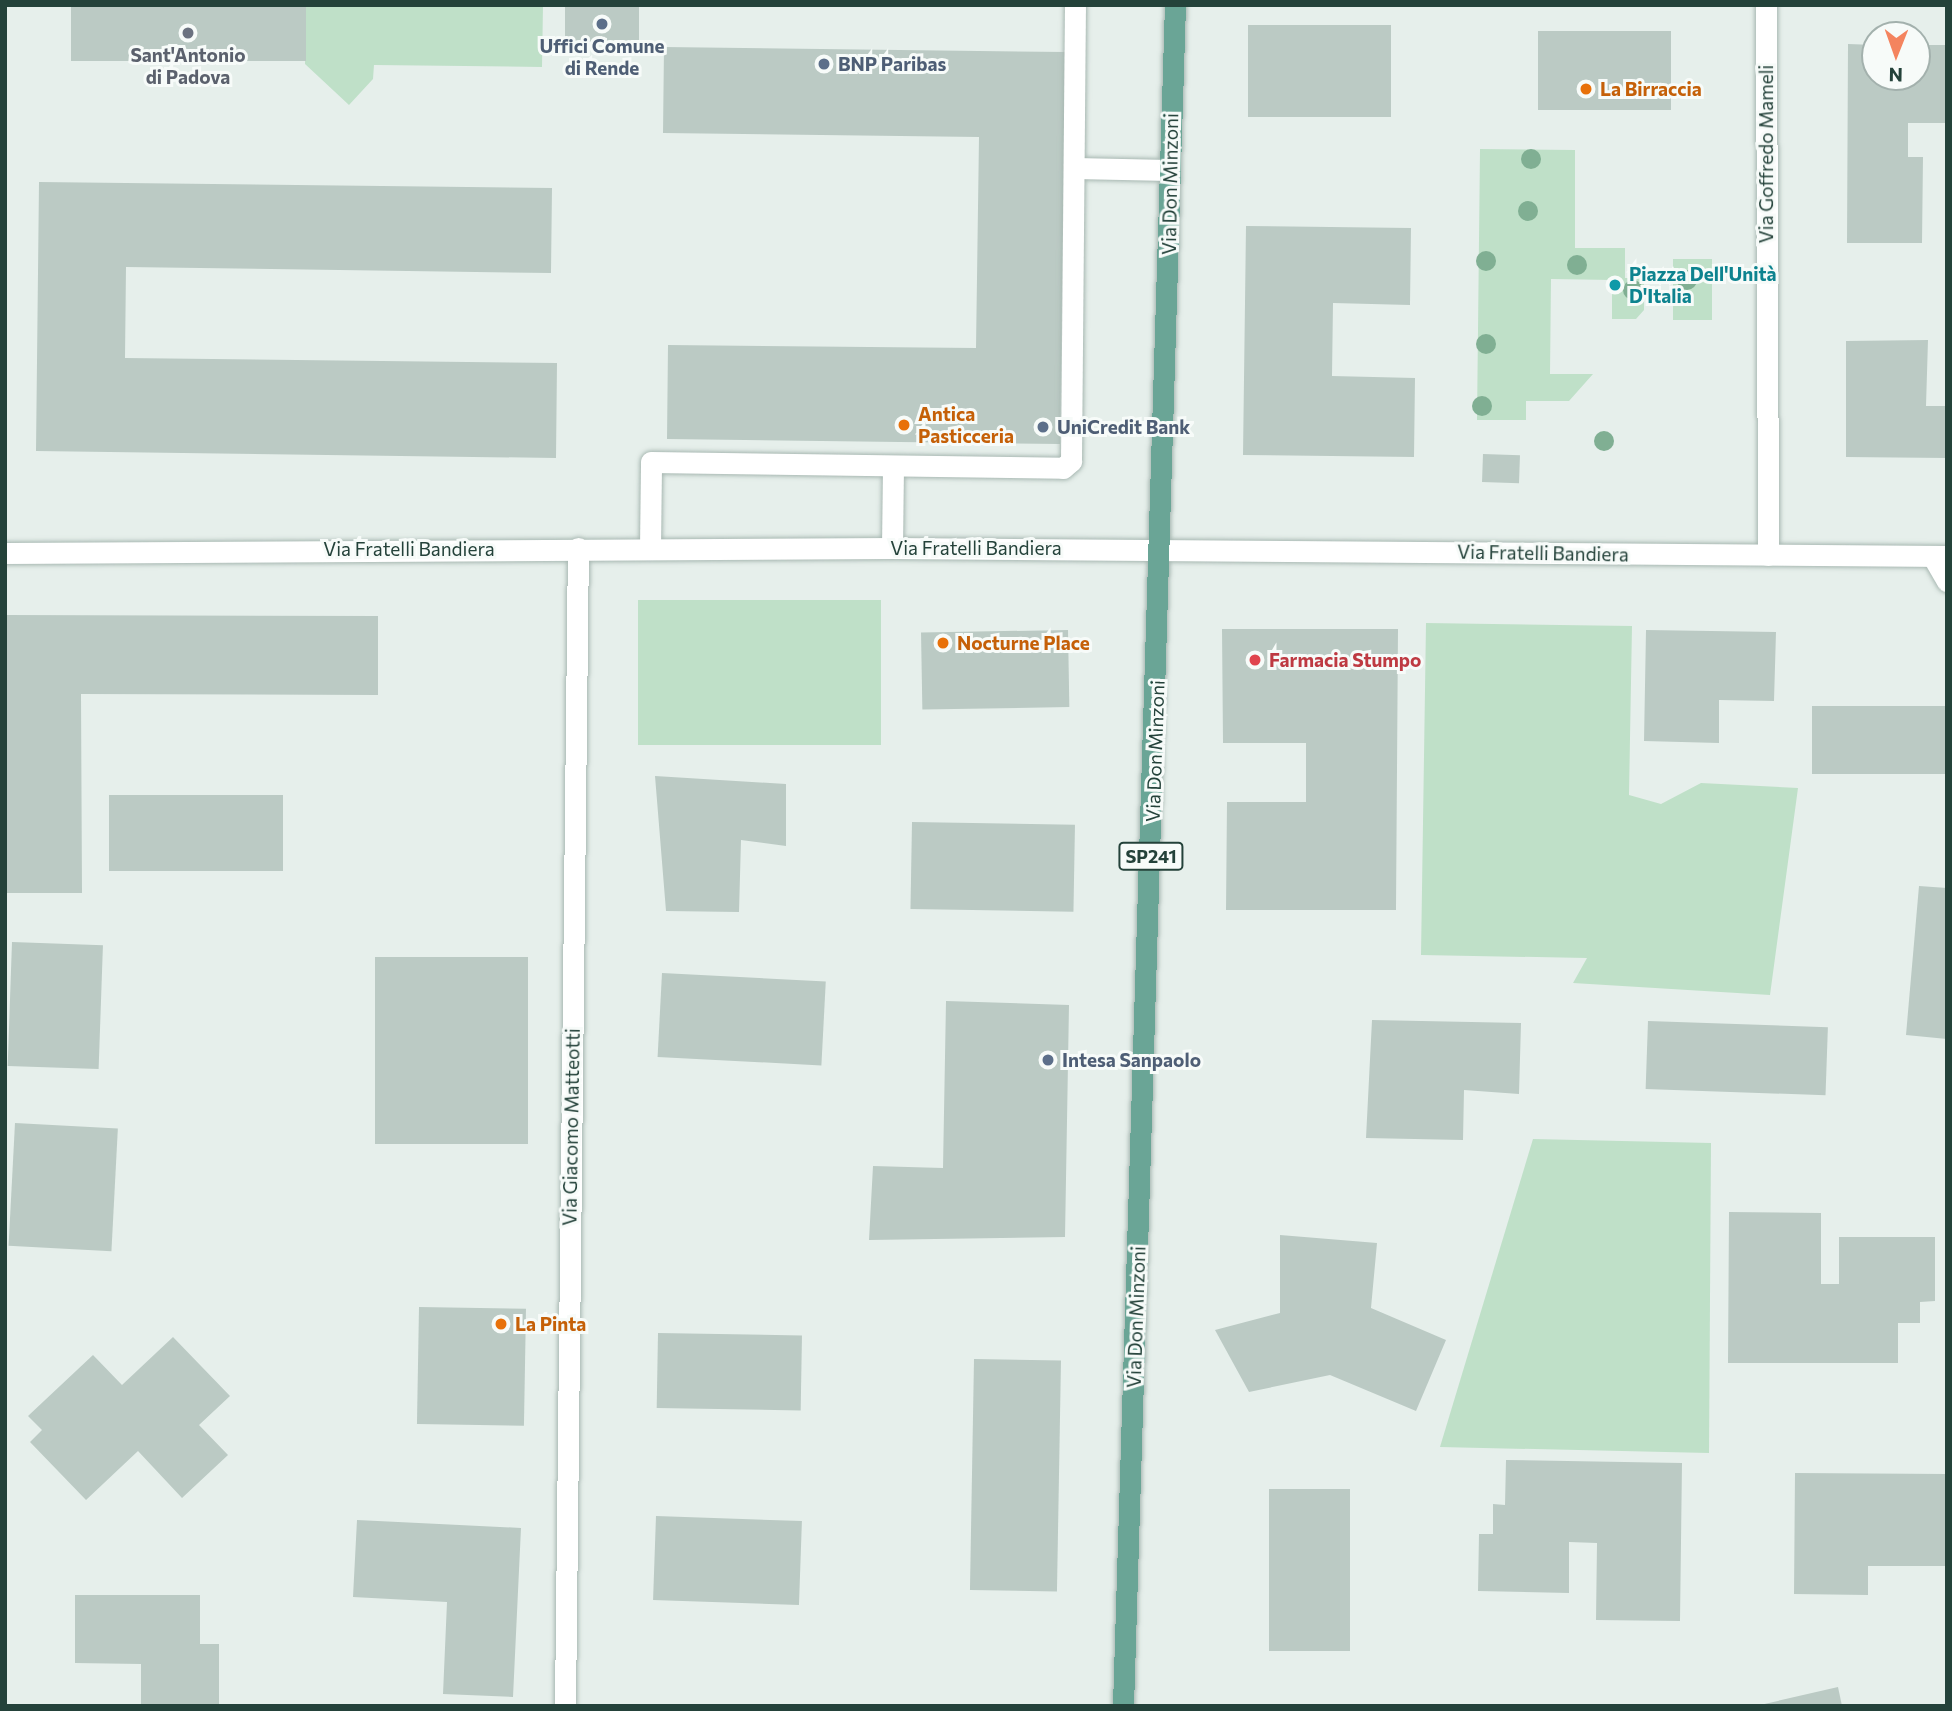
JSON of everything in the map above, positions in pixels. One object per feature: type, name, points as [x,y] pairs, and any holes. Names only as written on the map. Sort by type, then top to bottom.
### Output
[{"type":"main road","name":"Via Don Minzoni","points":[[1123,1706],[1161,549],[1175,5]]},
{"type":"street","points":[[650,548],[651,462],[1063,468],[1071,461],[1075,5]]},
{"type":"street","name":"Via Goffredo Mameli","points":[[1766,5],[1768,555]]},
{"type":"street","points":[[1074,168],[1170,170]]},
{"type":"street","points":[[891,548],[893,466]]},
{"type":"street","name":"Via Giacomo Matteotti","points":[[565,1706],[578,548]]},
{"type":"street","name":"Via Fratelli Bandiera","points":[[5,553],[891,548],[1940,556]]},
{"type":"street","points":[[1940,556],[1947,580]]},
{"type":"green space","points":[[306,5],[543,5],[542,67],[374,65],[373,79],[349,105],[305,64]]},
{"type":"green space","points":[[1480,149],[1575,150],[1575,248],[1625,248],[1625,278],[1644,278],[1644,310],[1636,319],[1612,319],[1612,280],[1551,279],[1550,374],[1593,374],[1569,401],[1526,401],[1526,420],[1477,420]]},
{"type":"green space","points":[[1673,259],[1712,259],[1712,320],[1673,320]]},
{"type":"green space","points":[[638,600],[881,600],[881,745],[638,745]]},
{"type":"green space","points":[[1426,623],[1632,626],[1629,795],[1661,804],[1701,783],[1798,788],[1770,995],[1573,983],[1587,958],[1421,955]]},
{"type":"green space","points":[[1533,1139],[1711,1143],[1709,1453],[1440,1447]]},
{"type":"building","name":"Sant'Antonio di Padova","points":[[71,5],[306,5],[306,61],[71,61]]},
{"type":"building","name":"Uffici Comune di Rende","points":[[565,5],[639,5],[639,42],[565,42]]},
{"type":"building","points":[[1248,25],[1391,25],[1391,117],[1248,117]]},
{"type":"building","points":[[1538,31],[1671,31],[1671,110],[1538,110]]},
{"type":"building","points":[[1848,44],[1861,44],[1861,91],[1931,91],[1931,45],[1947,45],[1947,123],[1908,123],[1908,157],[1923,157],[1922,243],[1847,243]]},
{"type":"building","points":[[664,47],[1065,52],[1060,444],[667,439],[668,345],[976,348],[979,137],[663,133]]},
{"type":"building","points":[[39,182],[552,188],[551,273],[126,267],[125,358],[557,363],[556,458],[36,451]]},
{"type":"building","points":[[1246,226],[1411,228],[1410,305],[1333,303],[1332,376],[1415,378],[1414,457],[1243,455]]},
{"type":"building","points":[[1928,340],[1926,406],[1947,406],[1947,458],[1846,457],[1846,341]]},
{"type":"building","points":[[1483,454],[1520,455],[1519,483],[1482,482]]},
{"type":"building","points":[[5,615],[378,616],[378,695],[81,694],[82,893],[5,893]]},
{"type":"building","points":[[1222,629],[1398,629],[1396,910],[1226,910],[1227,802],[1306,802],[1306,743],[1223,743]]},
{"type":"building","points":[[1068,630],[1069,707],[922,710],[921,633]]},
{"type":"building","points":[[1646,630],[1776,632],[1774,701],[1719,700],[1719,743],[1644,741]]},
{"type":"building","points":[[1812,706],[1947,706],[1947,774],[1812,774]]},
{"type":"building","points":[[655,776],[786,784],[786,846],[741,840],[739,912],[666,911]]},
{"type":"building","points":[[109,795],[283,795],[283,871],[109,871]]},
{"type":"building","points":[[912,822],[1075,825],[1073,912],[910,909]]},
{"type":"building","points":[[1919,886],[1947,888],[1947,1039],[1906,1035]]},
{"type":"building","points":[[12,942],[103,945],[99,1069],[8,1066]]},
{"type":"building","points":[[375,957],[528,957],[528,1144],[375,1144]]},
{"type":"building","points":[[662,973],[826,982],[821,1065],[658,1057]]},
{"type":"building","points":[[946,1001],[1069,1005],[1065,1237],[869,1240],[873,1166],[943,1168]]},
{"type":"building","points":[[1372,1020],[1521,1023],[1519,1094],[1464,1090],[1463,1140],[1366,1138]]},
{"type":"building","points":[[1648,1021],[1828,1027],[1826,1095],[1646,1089]]},
{"type":"building","points":[[15,1123],[118,1128],[111,1251],[9,1246]]},
{"type":"building","points":[[1729,1212],[1821,1213],[1821,1284],[1839,1284],[1839,1237],[1935,1237],[1935,1301],[1920,1302],[1920,1323],[1898,1323],[1898,1363],[1728,1363]]},
{"type":"building","points":[[1280,1235],[1377,1243],[1371,1308],[1446,1340],[1416,1411],[1330,1375],[1249,1392],[1215,1330],[1280,1313]]},
{"type":"building","points":[[419,1307],[526,1309],[524,1426],[417,1424]]},
{"type":"building","points":[[658,1333],[802,1336],[801,1411],[657,1408]]},
{"type":"building","points":[[173,1337],[230,1396],[199,1425],[228,1455],[182,1498],[138,1451],[86,1500],[30,1442],[42,1430],[28,1416],[93,1355],[122,1385]]},
{"type":"building","points":[[974,1359],[1061,1361],[1057,1591],[970,1590]]},
{"type":"building","points":[[1506,1460],[1682,1463],[1680,1621],[1596,1620],[1597,1543],[1569,1542],[1569,1593],[1478,1591],[1479,1534],[1493,1534],[1493,1504],[1505,1505]]},
{"type":"building","points":[[1795,1473],[1947,1474],[1947,1566],[1868,1566],[1868,1595],[1794,1594]]},
{"type":"building","points":[[1269,1489],[1350,1489],[1350,1651],[1269,1651]]},
{"type":"building","points":[[656,1516],[802,1521],[799,1605],[653,1600]]},
{"type":"building","points":[[357,1520],[521,1528],[513,1697],[443,1694],[447,1602],[353,1597]]},
{"type":"building","points":[[75,1595],[200,1595],[200,1644],[219,1644],[219,1706],[141,1706],[141,1664],[75,1663]]},
{"type":"building","points":[[1838,1687],[1842,1706],[1760,1706],[1760,1705]]},
{"type":"place","name":"Uffici Comune di Rende","points":[[602,24]]},
{"type":"place","name":"Sant'Antonio di Padova","points":[[188,33]]},
{"type":"place","name":"BNP Paribas","points":[[824,64]]},
{"type":"place","name":"La Birraccia","points":[[1586,89]]},
{"type":"place","name":"Piazza Dell'Unità D'Italia","points":[[1615,285]]},
{"type":"place","name":"Antica Pasticceria","points":[[904,425]]},
{"type":"place","name":"UniCredit Bank","points":[[1043,427]]},
{"type":"place","name":"Nocturne Place","points":[[943,643]]},
{"type":"place","name":"Farmacia Stumpo","points":[[1255,660]]},
{"type":"place","name":"Intesa Sanpaolo","points":[[1048,1060]]},
{"type":"place","name":"La Pinta","points":[[501,1324]]}]
